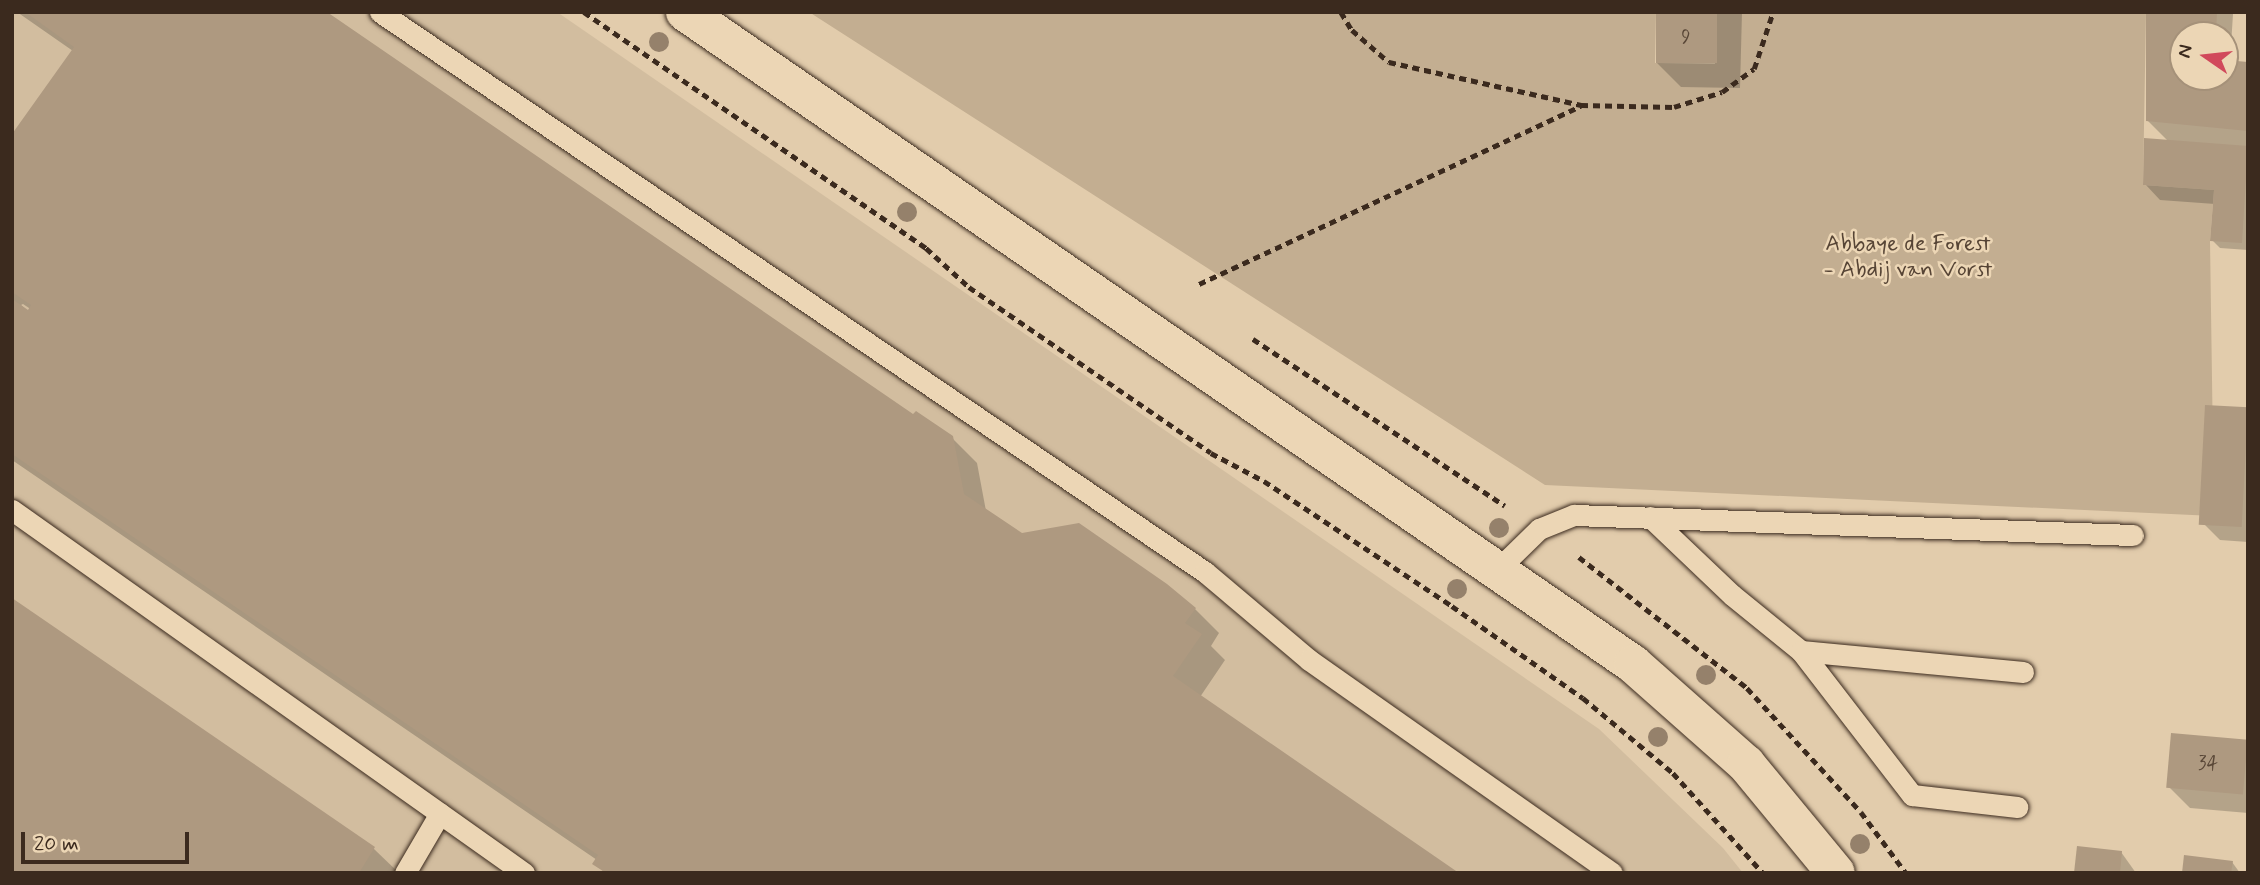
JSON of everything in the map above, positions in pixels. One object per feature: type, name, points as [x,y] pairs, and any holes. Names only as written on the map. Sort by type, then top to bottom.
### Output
[{"type":"main road","points":[[685,12],[1633,664],[1746,764],[1836,873]]},
{"type":"lane","points":[[380,12],[1205,572],[1309,660],[1612,873]]},
{"type":"lane","points":[[12,510],[524,873]]},
{"type":"lane","points":[[1497,570],[1539,529],[1574,515],[2133,535]]},
{"type":"lane","points":[[1650,517],[1732,595],[1801,651],[1912,794],[2017,807]]},
{"type":"lane","points":[[1801,651],[2023,672]]},
{"type":"lane","points":[[405,873],[440,813]]},
{"type":"path","points":[[584,12],[926,248],[969,287],[1210,453],[1264,481],[1430,591],[1583,698],[1673,773],[1763,873]]},
{"type":"path","points":[[1341,12],[1352,30],[1389,62],[1581,105],[1674,107],[1722,92],[1754,69],[1773,12]]},
{"type":"path","points":[[1199,284],[1581,105]]},
{"type":"shaded area","points":[[12,12],[557,12],[1599,729],[1723,848],[1743,873],[12,873]]},
{"type":"green space","name":"Abbaye de Forest - Abdij van Vorst","points":[[809,12],[1656,12],[1655,63],[1715,64],[1717,12],[2146,12],[2143,185],[2214,190],[2210,241],[2214,516],[1545,485]]},
{"type":"building","points":[[25,12],[327,12],[913,414],[916,411],[953,436],[964,494],[1022,533],[1079,523],[1167,584],[1196,608],[1185,623],[1202,634],[1173,676],[1459,873],[606,873],[592,864],[598,855],[12,454],[12,299],[28,310],[31,305],[12,292],[12,134],[74,47]]},
{"type":"building","points":[[1656,12],[1717,12],[1717,63],[1656,63]]},
{"type":"building","points":[[2146,12],[2217,12],[2217,21],[2169,21],[2169,91],[2239,91],[2239,61],[2248,62],[2248,131],[2146,121]]},
{"type":"building","points":[[2144,138],[2248,146],[2242,243],[2210,241],[2214,190],[2143,185]]},
{"type":"building","points":[[2205,405],[2248,407],[2242,527],[2199,525]]},
{"type":"building","points":[[12,598],[375,847],[359,873],[12,873]]},
{"type":"building","points":[[2171,733],[2248,740],[2243,795],[2166,788]]},
{"type":"building","points":[[2077,846],[2122,851],[2120,873],[2074,873]]},
{"type":"building","points":[[2184,855],[2233,861],[2231,873],[2182,873]]}]
